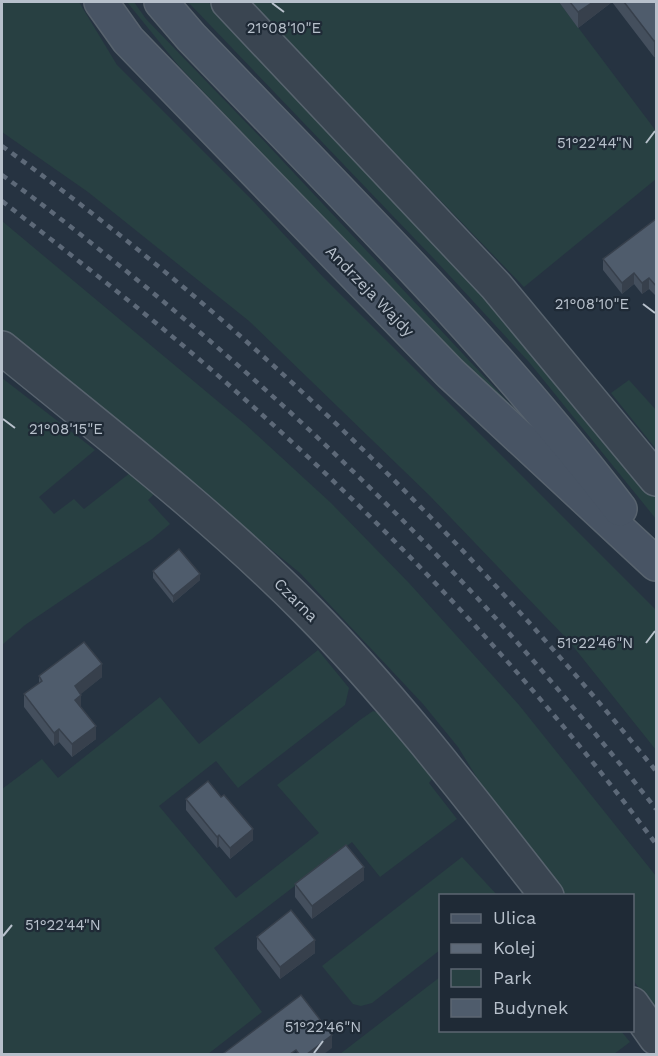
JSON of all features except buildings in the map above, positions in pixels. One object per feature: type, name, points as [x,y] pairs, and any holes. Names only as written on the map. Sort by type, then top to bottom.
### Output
[{"type":"main road","name":"Andrzeja Wajdy","points":[[101,2],[128,40],[450,373],[657,564]]},
{"type":"main road","points":[[161,2],[191,37],[460,320],[583,461],[657,556]]},
{"type":"street","points":[[228,2],[496,285],[657,479]]},
{"type":"street","name":"Czarna","points":[[2,348],[224,530],[309,612],[438,759],[545,894]]},
{"type":"street","points":[[634,1005],[657,1038]]},
{"type":"green space","points":[[2,2],[79,2],[117,65],[255,203],[323,277],[656,610],[656,750],[568,640],[430,496],[249,321],[88,192],[2,132]]},
{"type":"green space","points":[[127,2],[134,2],[146,19],[265,142],[564,462],[563,469],[178,65]]},
{"type":"green space","points":[[188,2],[208,2],[248,41],[497,307],[610,437],[656,499],[656,519],[529,362],[437,262]]},
{"type":"green space","points":[[249,2],[559,2],[656,131],[656,179],[524,287]]},
{"type":"green space","points":[[2,221],[245,424],[331,503],[409,583],[519,705],[656,876],[656,1011],[634,981],[634,894],[563,894],[495,807],[458,747],[423,704],[300,573],[2,330]]},
{"type":"green space","points":[[2,378],[95,450],[39,497],[54,514],[74,499],[84,509],[130,473],[154,494],[148,500],[170,524],[152,539],[25,625],[2,645]]},
{"type":"green space","points":[[629,380],[656,410],[656,449],[611,393]]},
{"type":"green space","points":[[318,650],[349,688],[345,705],[238,788],[216,761],[159,806],[236,898],[319,833],[277,785],[373,711],[379,713],[433,778],[429,783],[457,819],[380,877],[352,842],[214,948],[262,1012],[208,1054],[2,1054],[2,789],[42,759],[58,778],[160,697],[199,744]]},
{"type":"green space","points":[[462,857],[496,894],[439,894],[439,951],[372,1003],[361,1006],[353,1004],[322,966]]},
{"type":"green space","points":[[439,978],[439,1032],[622,1032],[630,1042],[614,1054],[340,1054]]},
{"type":"railway","points":[[2,146],[93,214],[181,285],[350,437],[508,599],[656,771]]},
{"type":"railway","points":[[2,175],[125,270],[218,348],[264,388],[397,514],[504,627],[656,809]]},
{"type":"railway","points":[[2,201],[207,366],[268,420],[387,534],[445,593],[554,716],[656,844]]}]
